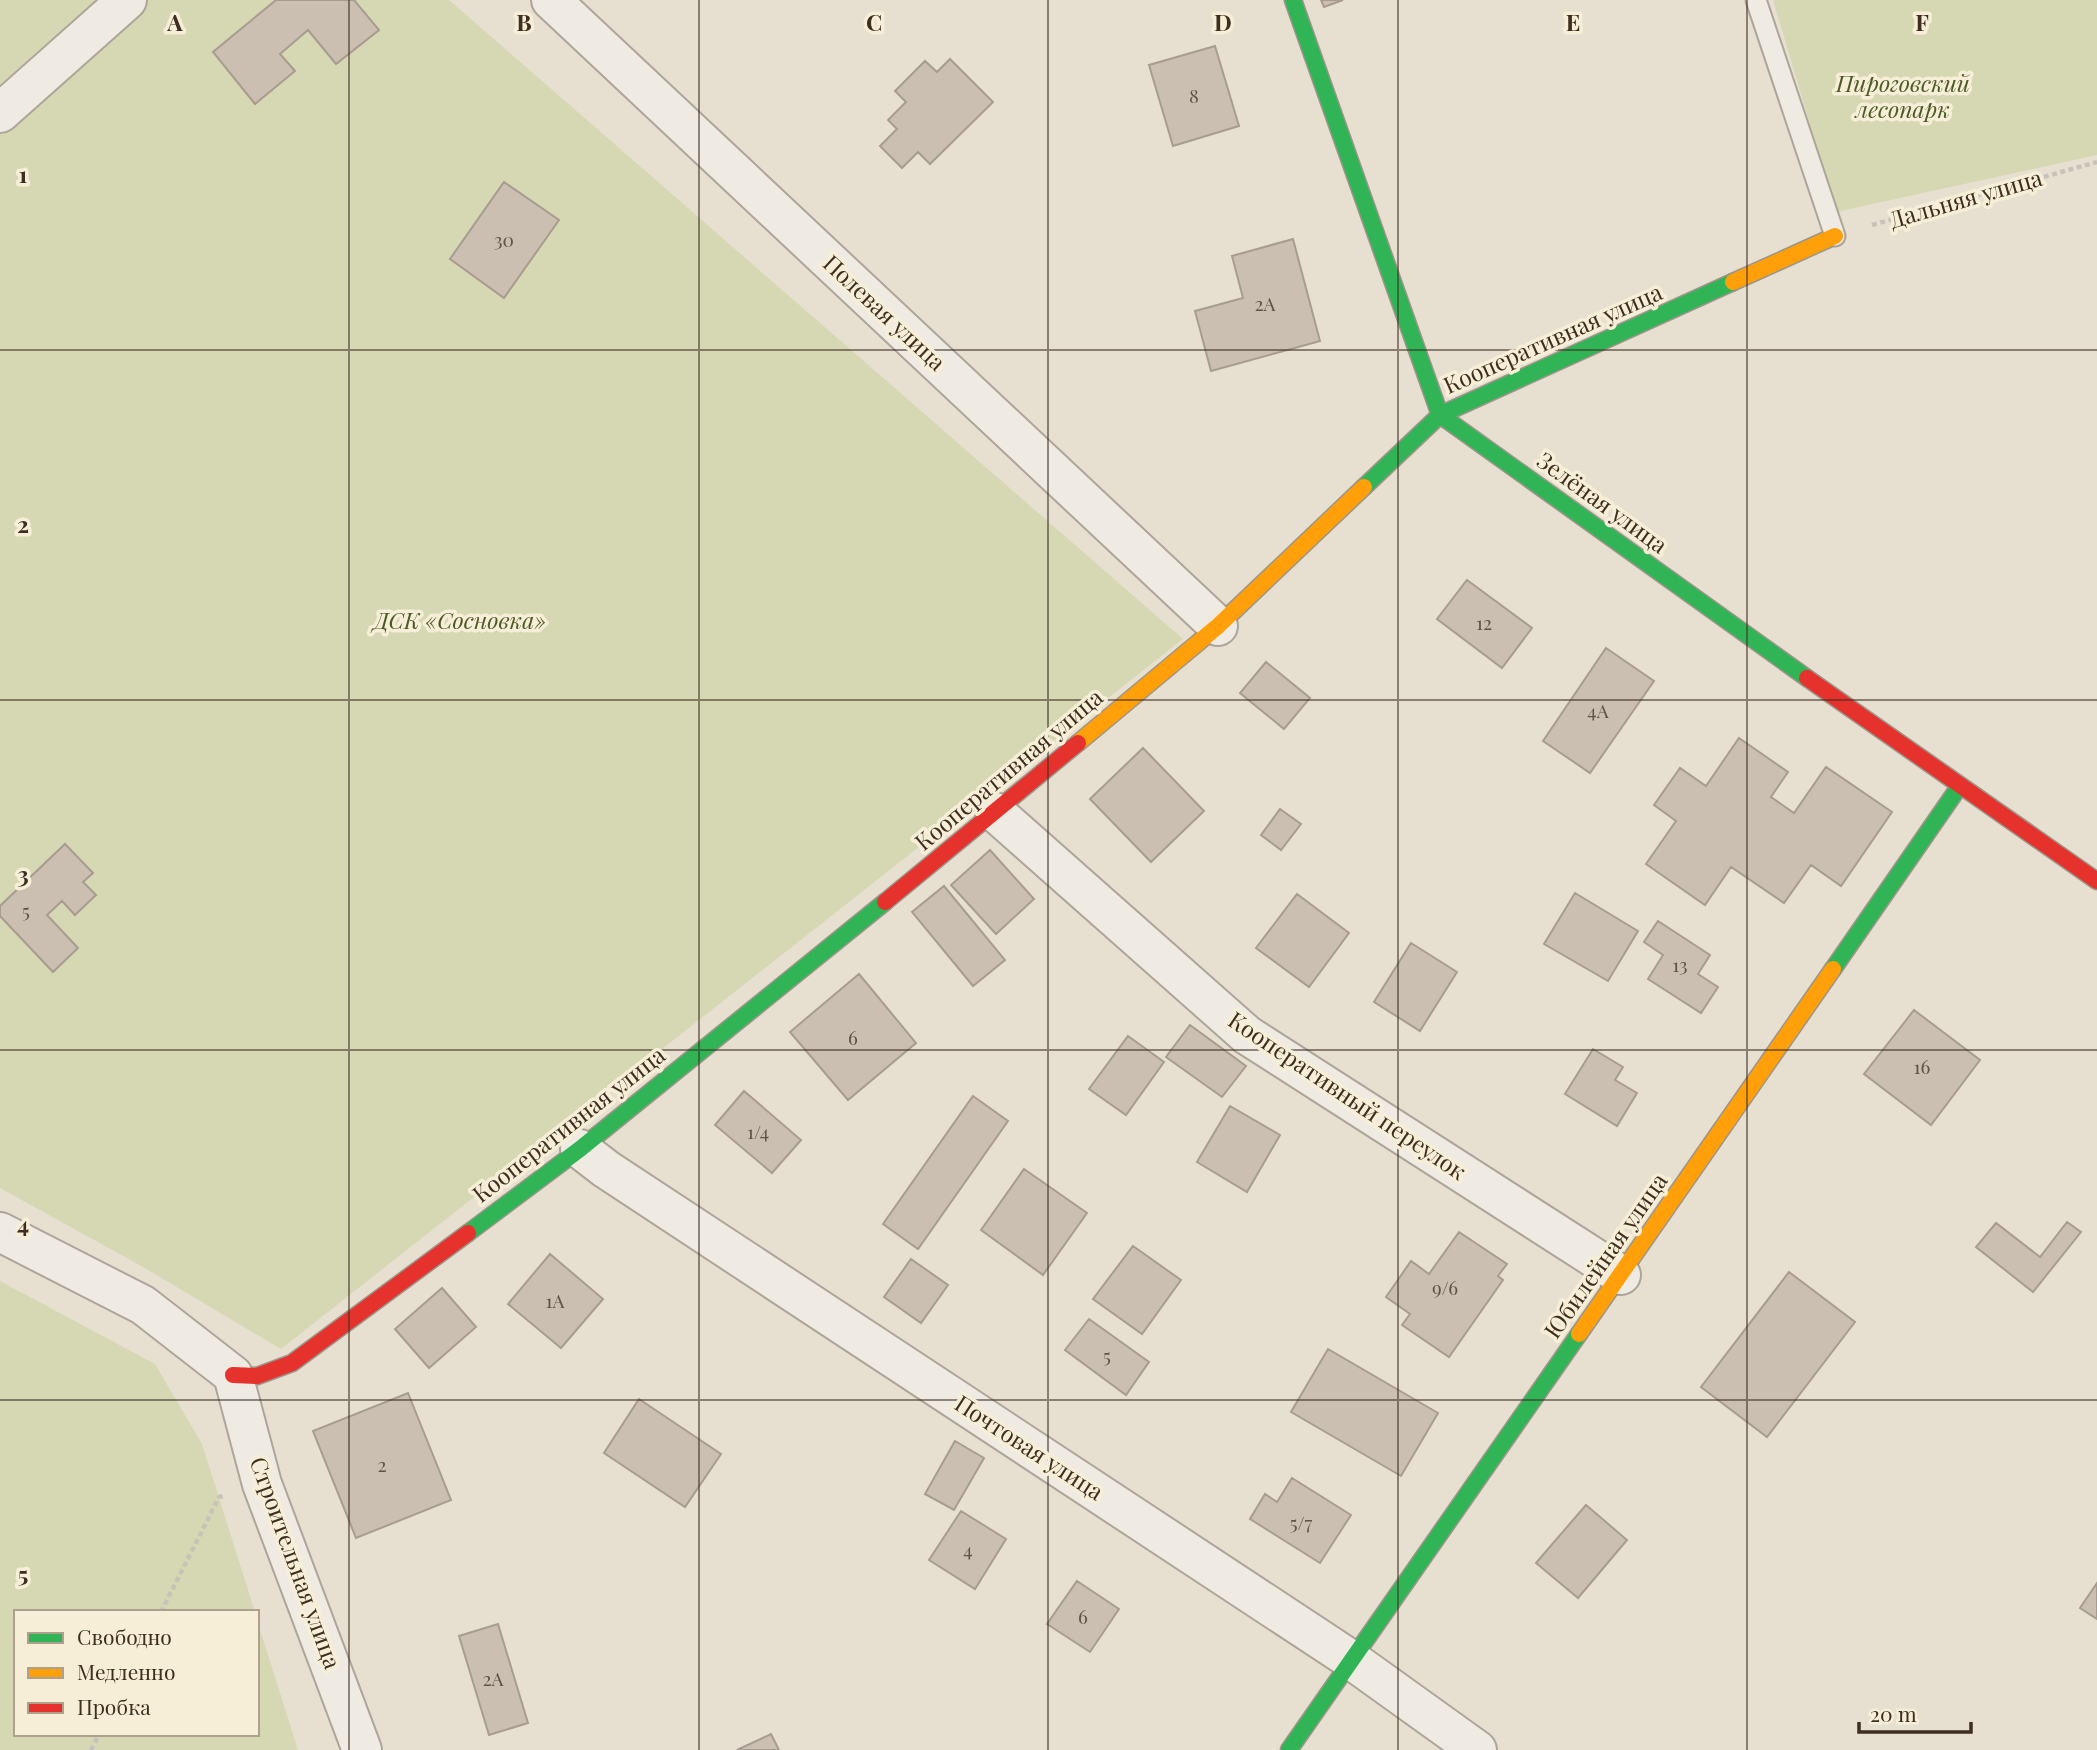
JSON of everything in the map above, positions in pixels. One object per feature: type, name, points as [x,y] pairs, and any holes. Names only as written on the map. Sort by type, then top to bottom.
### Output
[{"type":"street","points":[[0,113],[127,0]]},
{"type":"street","name":"Полевая улица","points":[[551,0],[1218,626]]},
{"type":"street","points":[[1293,0],[1440,415]]},
{"type":"street","name":"Кооперативная улица","points":[[233,1374],[257,1376],[292,1363],[580,1149],[995,812],[1218,626],[1440,415],[1835,236]]},
{"type":"street","name":"Зелёная улица","points":[[1440,415],[1959,787],[2097,881]]},
{"type":"street","name":"Юбилейная улица","points":[[1289,1750],[1959,787]]},
{"type":"street","name":"Кооперативный переулок","points":[[995,812],[1247,1035],[1621,1275]]},
{"type":"street","name":"Почтовая улица","points":[[580,1149],[617,1177],[1353,1661],[1477,1750]]},
{"type":"street","points":[[0,1232],[143,1306],[233,1374]]},
{"type":"street","name":"Строительная улица","points":[[233,1374],[262,1483],[362,1750]]},
{"type":"lane","points":[[1756,0],[1835,236]]},
{"type":"path","name":"Дальняя улица","points":[[1835,236],[2097,162]]},
{"type":"path","points":[[162,1610],[219,1497],[262,1483]]},
{"type":"green space","name":"ДСК «Сосновка»","points":[[0,0],[449,0],[1183,639],[281,1349],[143,1267],[0,1188]]},
{"type":"green space","name":"Пироговский лесопарк","points":[[1773,0],[2097,0],[2097,155],[1836,212]]},
{"type":"green space","points":[[0,1281],[155,1364],[202,1444],[254,1610],[14,1610],[14,1736],[259,1736],[259,1626],[298,1750],[0,1750]]},
{"type":"building","points":[[276,0],[354,0],[379,30],[336,64],[308,30],[280,54],[295,71],[255,104],[213,52]]},
{"type":"building","points":[[1321,0],[1343,0],[1324,7]]},
{"type":"building","points":[[1215,46],[1239,126],[1173,146],[1149,65]]},
{"type":"building","points":[[950,59],[993,102],[930,164],[918,152],[902,168],[880,146],[897,129],[888,120],[906,102],[895,91],[925,61],[937,72]]},
{"type":"building","points":[[504,182],[559,220],[504,298],[450,259]]},
{"type":"building","points":[[1293,239],[1320,341],[1211,371],[1195,311],[1243,298],[1232,256]]},
{"type":"building","points":[[1467,580],[1532,628],[1502,668],[1437,619]]},
{"type":"building","points":[[1606,648],[1654,681],[1590,773],[1543,741]]},
{"type":"building","points":[[1266,662],[1310,698],[1284,729],[1240,693]]},
{"type":"building","points":[[1739,738],[1788,772],[1771,797],[1794,813],[1826,767],[1892,812],[1841,886],[1811,865],[1784,903],[1731,867],[1705,905],[1646,864],[1676,821],[1654,805],[1680,768],[1706,786]]},
{"type":"building","points":[[1143,748],[1204,811],[1151,862],[1090,799]]},
{"type":"building","points":[[1280,809],[1301,824],[1281,850],[1261,835]]},
{"type":"building","points":[[65,844],[93,873],[83,882],[96,895],[75,915],[62,901],[47,915],[78,948],[53,972],[0,916],[0,906]]},
{"type":"building","points":[[990,850],[1034,899],[996,934],[951,885]]},
{"type":"building","points":[[944,886],[1005,960],[973,986],[912,912]]},
{"type":"building","points":[[1575,893],[1638,931],[1608,981],[1544,944]]},
{"type":"building","points":[[1297,894],[1349,933],[1309,987],[1256,948]]},
{"type":"building","points":[[1658,921],[1710,955],[1698,974],[1718,987],[1701,1013],[1648,979],[1663,955],[1644,942]]},
{"type":"building","points":[[1411,943],[1457,972],[1420,1031],[1374,1002]]},
{"type":"building","points":[[859,974],[916,1043],[848,1100],[790,1032]]},
{"type":"building","points":[[1914,1010],[1980,1060],[1931,1125],[1864,1074]]},
{"type":"building","points":[[1190,1025],[1246,1066],[1222,1097],[1166,1057]]},
{"type":"building","points":[[1128,1036],[1164,1062],[1126,1115],[1089,1089]]},
{"type":"building","points":[[1593,1049],[1623,1067],[1615,1080],[1637,1093],[1617,1126],[1565,1094]]},
{"type":"building","points":[[744,1091],[801,1140],[772,1173],[715,1125]]},
{"type":"building","points":[[973,1096],[1008,1121],[918,1249],[883,1224]]},
{"type":"building","points":[[1230,1106],[1280,1135],[1247,1192],[1197,1162]]},
{"type":"building","points":[[1024,1169],[1087,1213],[1043,1275],[981,1230]]},
{"type":"building","points":[[2067,1222],[2081,1232],[2033,1292],[1976,1247],[1996,1223],[2040,1257]]},
{"type":"building","points":[[1459,1232],[1507,1264],[1498,1276],[1503,1280],[1449,1357],[1402,1325],[1410,1314],[1386,1297],[1411,1261],[1429,1274]]},
{"type":"building","points":[[1133,1246],[1181,1280],[1142,1334],[1093,1299]]},
{"type":"building","points":[[550,1254],[603,1299],[561,1348],[508,1304]]},
{"type":"building","points":[[911,1259],[948,1285],[921,1323],[884,1297]]},
{"type":"building","points":[[1789,1272],[1855,1322],[1767,1437],[1701,1387]]},
{"type":"building","points":[[442,1288],[476,1327],[429,1368],[395,1329]]},
{"type":"building","points":[[1089,1319],[1149,1362],[1126,1395],[1065,1350]]},
{"type":"building","points":[[1328,1349],[1438,1413],[1401,1476],[1291,1412]]},
{"type":"building","points":[[408,1393],[451,1500],[356,1538],[313,1431]]},
{"type":"building","points":[[639,1399],[721,1454],[685,1507],[604,1453]]},
{"type":"building","points":[[955,1441],[984,1458],[954,1510],[925,1494]]},
{"type":"building","points":[[1292,1478],[1351,1515],[1320,1563],[1250,1519],[1265,1494],[1277,1502]]},
{"type":"building","points":[[1586,1505],[1627,1540],[1578,1598],[1536,1563]]},
{"type":"building","points":[[961,1511],[1006,1539],[975,1589],[929,1560]]},
{"type":"building","points":[[1077,1581],[1119,1609],[1090,1652],[1047,1624]]},
{"type":"building","points":[[2097,1583],[2097,1619],[2080,1608]]},
{"type":"building","points":[[498,1624],[528,1723],[489,1735],[459,1636]]},
{"type":"building","points":[[771,1734],[779,1750],[737,1750]]},
{"type":"traffic: fast","points":[[1293,0],[1440,415],[1807,678]]},
{"type":"traffic: fast","points":[[1364,487],[1440,415],[1733,282]]},
{"type":"traffic: fast","points":[[1833,969],[1959,787]]},
{"type":"traffic: fast","points":[[468,1233],[580,1149],[885,902]]},
{"type":"traffic: fast","points":[[1289,1750],[1579,1334]]},
{"type":"traffic: slow","points":[[1733,282],[1835,236]]},
{"type":"traffic: slow","points":[[1078,743],[1218,626],[1364,487]]},
{"type":"traffic: slow","points":[[1579,1334],[1833,969]]},
{"type":"traffic: jam","points":[[1807,678],[2097,881]]},
{"type":"traffic: jam","points":[[885,902],[1078,743]]},
{"type":"traffic: jam","points":[[233,1375],[257,1376],[292,1363],[468,1233]]}]
